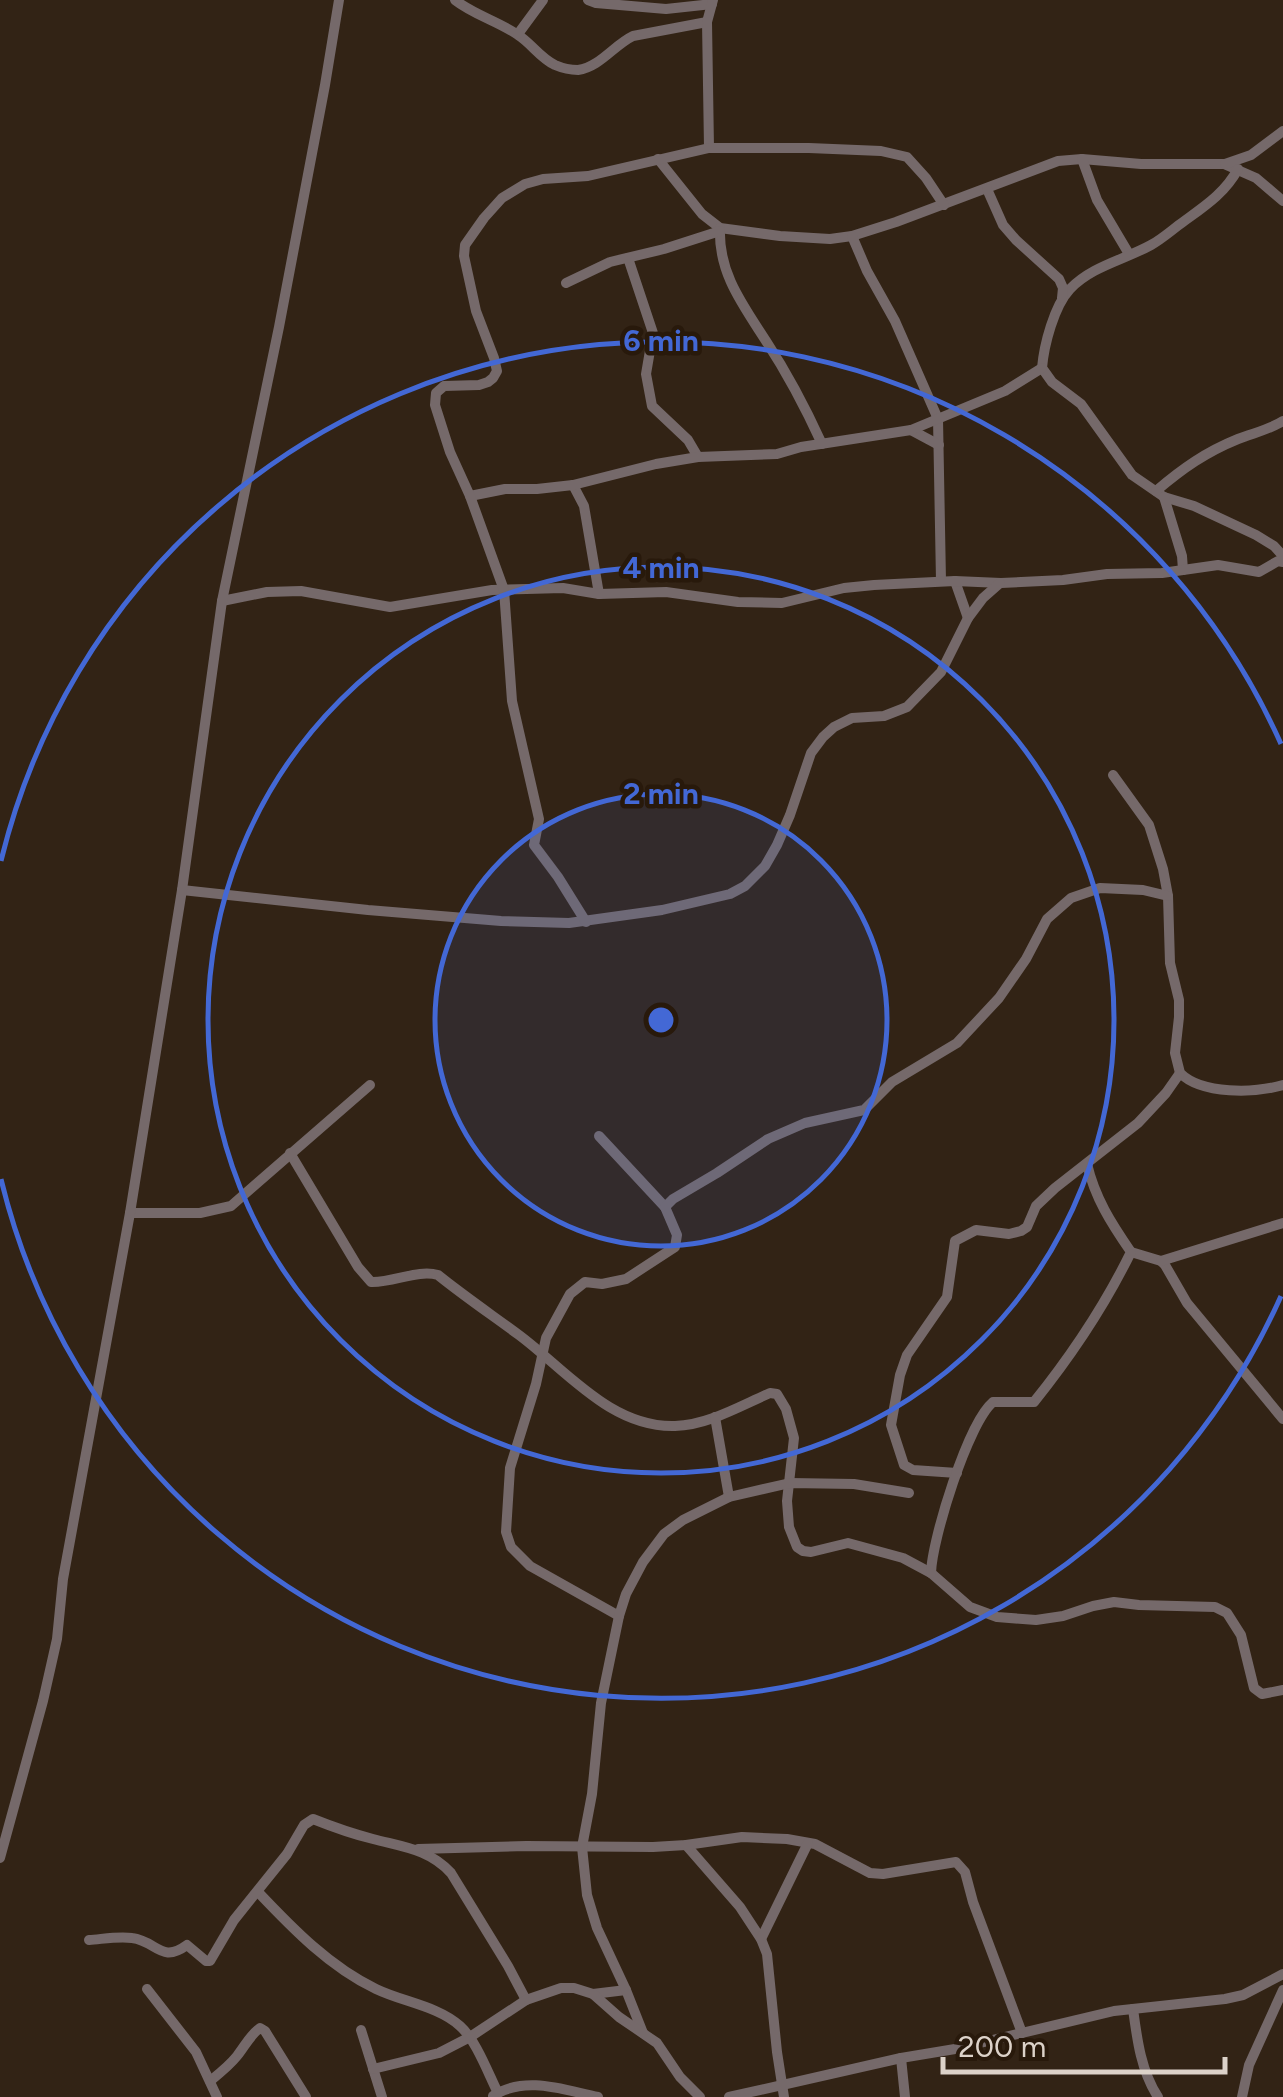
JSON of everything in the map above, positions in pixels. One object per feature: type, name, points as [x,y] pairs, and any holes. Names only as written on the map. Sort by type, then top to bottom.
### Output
[{"type":"street","points":[[0,1858],[57,1639],[62,1579],[130,1213],[182,890],[222,601],[282,312],[339,0]]},
{"type":"street","points":[[454,0],[518,34],[549,62],[576,70],[599,61],[633,36],[707,22]]},
{"type":"street","points":[[518,34],[543,0]]},
{"type":"street","points":[[588,0],[666,9],[712,2],[707,22],[709,148]]},
{"type":"street","points":[[566,282],[598,266],[720,230],[804,238],[852,236],[1058,160],[1224,164],[1251,155],[1283,132]]},
{"type":"street","points":[[586,922],[534,844],[539,819],[512,701],[504,590],[435,405],[436,393],[444,386],[479,385],[493,378],[496,371],[476,311],[465,245],[502,198],[525,184],[588,176],[709,148],[808,148],[894,154],[907,158],[944,205]]},
{"type":"street","points":[[658,159],[702,214],[720,230],[722,260],[733,288],[773,352],[822,444]]},
{"type":"street","points":[[1082,159],[1097,200],[1129,254]]},
{"type":"street","points":[[1224,164],[1256,178],[1283,201]]},
{"type":"street","points":[[1062,298],[1096,269],[1152,244],[1220,195],[1238,169]]},
{"type":"street","points":[[222,601],[267,592],[301,592],[390,607],[504,590],[563,588],[599,594],[666,592],[738,602],[782,603],[844,588],[955,580],[1001,583],[1218,565],[1259,572],[1283,559],[1274,546],[1256,536],[1160,494],[1132,476],[1081,404],[1052,382],[1042,368],[1044,349],[1063,288],[1003,225],[986,189]]},
{"type":"street","points":[[852,236],[938,419],[941,581]]},
{"type":"street","points":[[628,258],[653,333],[646,374],[652,406],[688,440],[698,457]]},
{"type":"street","points":[[470,496],[504,489],[573,485],[698,457],[777,454],[911,430],[1018,385],[1042,368]]},
{"type":"street","points":[[1160,494],[1190,462],[1283,421]]},
{"type":"street","points":[[911,430],[939,444]]},
{"type":"street","points":[[573,485],[584,506],[599,594]]},
{"type":"street","points":[[1160,494],[1182,556],[1183,570]]},
{"type":"street","points":[[955,580],[968,618]]},
{"type":"street","points":[[182,890],[500,922],[570,924],[662,910],[730,894],[745,886],[765,866],[790,815],[811,753],[823,737],[852,718],[884,716],[907,707],[941,672],[968,618],[1001,583]]},
{"type":"street","points":[[1112,775],[1148,825],[1164,869],[1170,963],[1178,1000],[1175,1054],[1180,1073],[1197,1085],[1212,1089],[1266,1090],[1283,1084]]},
{"type":"street","points":[[665,1207],[673,1198],[768,1139],[805,1123],[864,1110],[892,1082],[957,1043],[1000,998],[1046,919],[1071,898],[1100,888],[1143,890],[1168,896]]},
{"type":"street","points":[[957,1473],[913,1470],[904,1465],[891,1425],[907,1355],[946,1297],[955,1241],[976,1230],[1022,1232],[1036,1206],[1138,1124],[1180,1073]]},
{"type":"street","points":[[130,1213],[184,1214],[224,1209],[240,1200],[370,1084]]},
{"type":"street","points":[[598,1136],[665,1207],[678,1234],[675,1246],[626,1278],[602,1284],[585,1282],[570,1294],[546,1338],[510,1468],[506,1532],[511,1547],[530,1566],[618,1616]]},
{"type":"street","points":[[290,1153],[371,1282],[433,1273],[592,1395],[633,1420],[678,1426],[715,1416],[770,1393],[777,1394],[794,1438],[787,1502],[789,1527],[796,1547],[803,1552],[848,1542],[903,1558],[931,1573],[970,1607],[997,1617],[1036,1620],[1114,1602],[1215,1607],[1227,1612],[1241,1635],[1254,1688],[1262,1694],[1283,1690]]},
{"type":"street","points":[[1087,1164],[1092,1188],[1131,1252],[1161,1260],[1283,1223]]},
{"type":"street","points":[[931,1573],[944,1511],[983,1412],[993,1402],[1034,1402],[1110,1293],[1131,1252]]},
{"type":"street","points":[[1161,1260],[1187,1303],[1283,1420]]},
{"type":"street","points":[[715,1416],[728,1497]]},
{"type":"street","points":[[644,2034],[597,1928],[587,1896],[582,1847],[601,1703],[618,1616],[634,1578],[664,1534],[728,1497],[790,1483],[854,1484],[909,1492]]},
{"type":"street","points":[[89,1940],[132,1938],[175,1954],[187,1945],[208,1962],[234,1920],[310,1820],[418,1849],[686,1845],[742,1836],[787,1839],[828,1850],[870,1873],[949,1861],[960,1864],[1022,2034]]},
{"type":"street","points":[[761,1939],[808,1843]]},
{"type":"street","points":[[686,1845],[740,1907],[761,1939],[770,1972],[783,2091]]},
{"type":"street","points":[[418,1849],[440,1861],[450,1873],[526,2000]]},
{"type":"street","points":[[258,1892],[306,1941],[349,1972],[375,1988],[442,2014],[463,2028],[495,2095],[510,2087],[538,2084],[598,2097]]},
{"type":"street","points":[[729,2097],[783,2091],[900,2058],[1133,2008],[1225,2000],[1283,1974]]},
{"type":"street","points":[[373,2069],[452,2048],[526,2000],[561,1988],[574,1988],[593,1994],[657,2043],[680,2078],[700,2097]]},
{"type":"street","points":[[148,1989],[196,2052],[216,2097]]},
{"type":"street","points":[[593,1994],[626,1990]]},
{"type":"street","points":[[1242,2097],[1250,2065],[1283,1990]]},
{"type":"street","points":[[1133,2008],[1138,2043],[1149,2082],[1158,2097]]},
{"type":"street","points":[[210,2081],[228,2067],[260,2028],[306,2097]]},
{"type":"street","points":[[361,2030],[382,2097]]},
{"type":"street","points":[[900,2058],[906,2097]]}]
